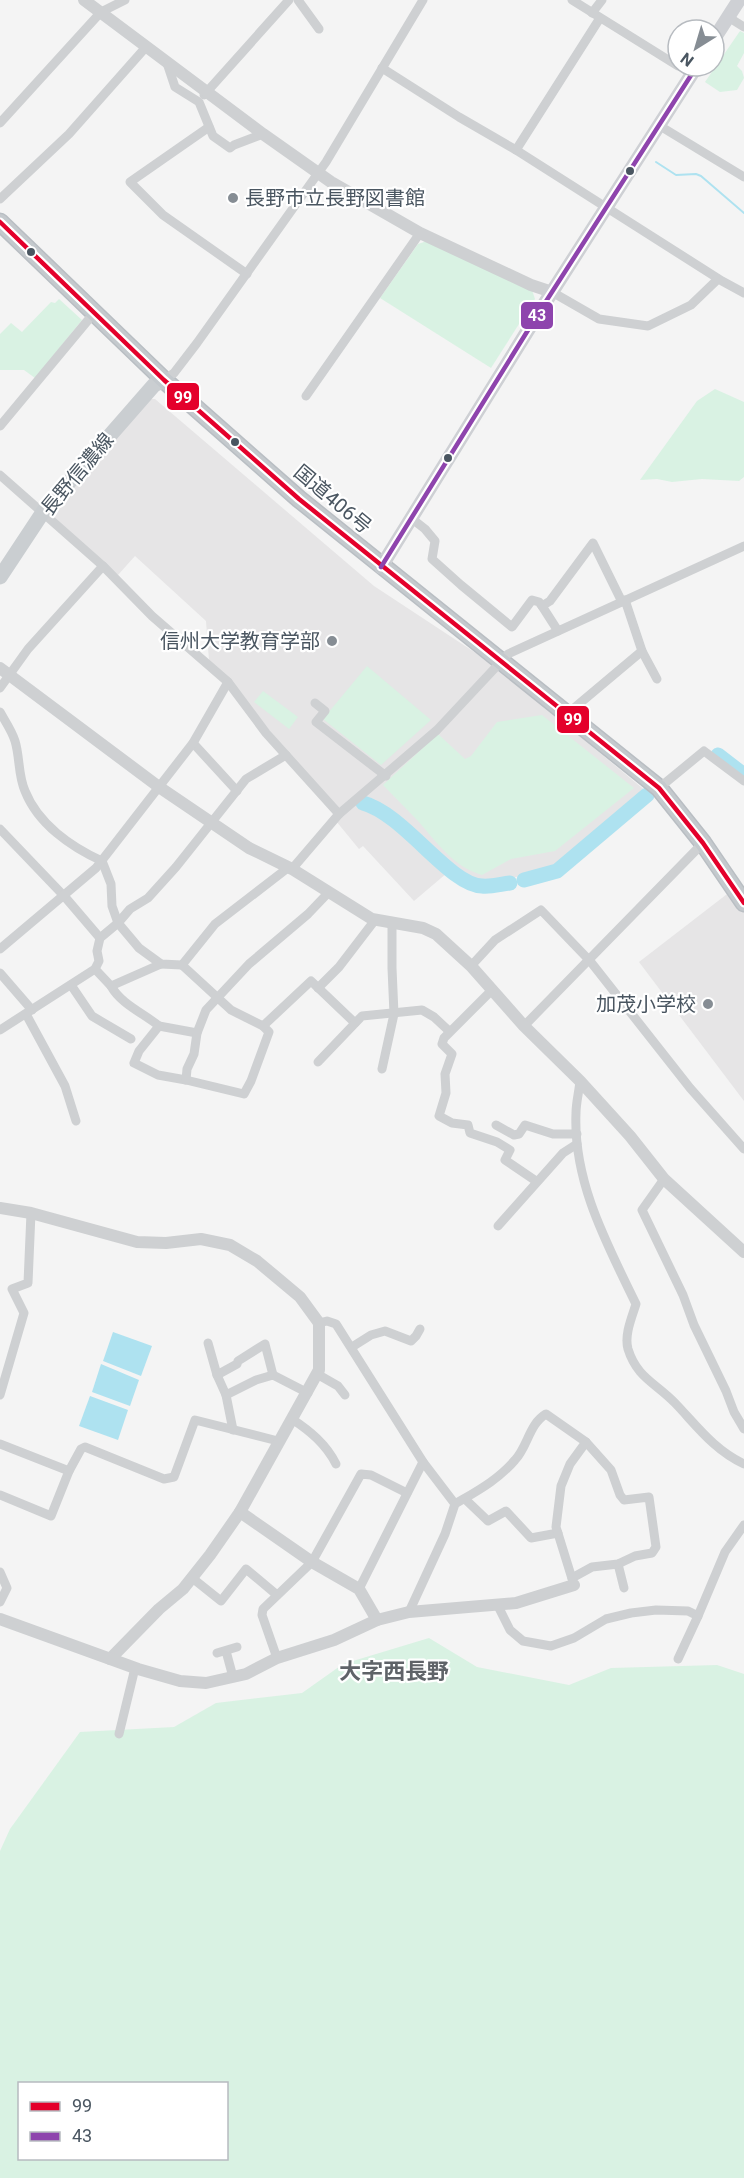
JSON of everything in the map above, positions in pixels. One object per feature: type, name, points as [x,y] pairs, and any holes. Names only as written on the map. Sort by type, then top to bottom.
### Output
[{"type":"highway","name":"国道406号","points":[[0,222],[164,380],[299,499],[659,788],[703,843],[744,903]]},
{"type":"main road","points":[[726,20],[739,0]]},
{"type":"main road","points":[[381,567],[552,292],[689,78]]},
{"type":"main road","name":"長野信濃線","points":[[0,578],[43,512],[154,385],[164,380]]},
{"type":"street","points":[[84,0],[167,63],[203,97],[318,173],[420,234],[528,284],[552,292],[599,319],[648,326],[691,305],[718,279]]},
{"type":"street","points":[[0,123],[101,12],[125,0]]},
{"type":"street","points":[[203,97],[289,0]]},
{"type":"street","points":[[298,0],[319,29]]},
{"type":"street","points":[[164,380],[174,373],[186,358],[318,173],[423,0]]},
{"type":"street","points":[[572,0],[666,59]]},
{"type":"street","points":[[516,150],[596,15],[602,0]]},
{"type":"street","points":[[728,17],[744,27]]},
{"type":"street","points":[[0,199],[69,134],[146,47]]},
{"type":"street","points":[[382,68],[516,150],[718,279],[744,292]]},
{"type":"street","points":[[203,97],[213,136],[230,148],[263,135]]},
{"type":"street","points":[[660,126],[744,177]]},
{"type":"street","points":[[209,127],[130,182],[163,215],[247,274]]},
{"type":"street","points":[[306,396],[420,234]]},
{"type":"street","points":[[0,426],[94,313]]},
{"type":"street","points":[[0,475],[103,566],[152,616],[228,682],[266,733],[339,814]]},
{"type":"street","points":[[411,518],[435,541],[432,559],[512,627],[532,600],[543,606],[558,631]]},
{"type":"street","points":[[543,606],[550,601],[593,543],[624,601],[642,651],[657,679]]},
{"type":"street","points":[[182,965],[215,924],[290,868],[339,814],[437,730],[503,662],[508,654],[744,546]]},
{"type":"street","points":[[0,688],[4,671],[103,566]]},
{"type":"street","points":[[567,714],[642,651]]},
{"type":"street","points":[[4,671],[159,787],[249,848],[290,868],[375,920],[423,928],[436,934],[471,966],[524,1026],[580,1081],[630,1136],[664,1179],[744,1252]]},
{"type":"street","points":[[0,949],[64,897],[102,861],[194,743],[228,682]]},
{"type":"street","points":[[315,703],[325,711],[316,723],[386,776]]},
{"type":"street","points":[[0,712],[15,740],[24,790],[32,804],[64,840],[78,850],[102,861],[111,884],[112,906],[118,923],[139,948],[161,964]]},
{"type":"street","points":[[194,743],[237,791]]},
{"type":"street","points":[[659,788],[704,751],[744,781]]},
{"type":"street","points":[[0,1030],[95,969],[99,961],[97,951],[100,938],[118,923],[129,909],[155,891],[246,779],[286,755]]},
{"type":"street","points":[[0,829],[100,938]]},
{"type":"street","points":[[524,1026],[703,843]]},
{"type":"street","points":[[186,1080],[187,1069],[194,1054],[197,1033],[206,1010],[249,964],[308,914],[329,892]]},
{"type":"street","points":[[471,966],[495,940],[541,910],[590,961],[690,1088],[744,1149]]},
{"type":"street","points":[[318,988],[339,967],[375,920]]},
{"type":"street","points":[[382,1069],[394,1014],[392,924]]},
{"type":"street","points":[[111,986],[161,964],[182,965],[231,1010],[263,1026],[269,1032],[244,1094],[186,1080],[158,1076],[134,1063],[139,1051],[159,1026]]},
{"type":"street","points":[[95,969],[128,1006],[159,1026],[197,1033]]},
{"type":"street","points":[[0,973],[29,1012],[65,1086],[76,1121]]},
{"type":"street","points":[[263,1026],[311,981],[355,1023]]},
{"type":"street","points":[[71,985],[92,1016],[131,1039]]},
{"type":"street","points":[[492,990],[449,1031],[442,1044],[452,1054],[445,1074],[446,1093],[439,1116],[452,1123],[468,1125],[470,1134],[497,1142],[510,1150],[506,1160],[536,1181]]},
{"type":"street","points":[[318,1062],[362,1016],[422,1010],[434,1017],[449,1031]]},
{"type":"street","points":[[580,1081],[576,1113],[577,1144],[589,1201],[636,1304],[627,1346],[634,1363],[641,1375],[674,1401],[707,1440],[744,1464]]},
{"type":"street","points":[[496,1125],[514,1135],[519,1134],[525,1125],[553,1134],[577,1134]]},
{"type":"street","points":[[498,1226],[536,1181],[563,1153],[577,1144]]},
{"type":"street","points":[[664,1179],[642,1210],[675,1277],[694,1325],[734,1412],[744,1429]]},
{"type":"street","points":[[0,1208],[31,1213],[137,1242],[166,1243],[201,1239],[230,1245],[257,1261],[300,1297],[319,1323],[320,1370],[240,1512],[183,1589],[159,1609],[110,1659]]},
{"type":"street","points":[[0,1395],[4,1371],[24,1313],[12,1289],[28,1283],[31,1213]]},
{"type":"street","points":[[319,1323],[336,1324],[423,1462],[455,1504]]},
{"type":"street","points":[[352,1347],[371,1335],[385,1331],[411,1341],[420,1329]]},
{"type":"street","points":[[208,1343],[217,1375],[226,1395],[233,1430]]},
{"type":"street","points":[[217,1375],[265,1344],[273,1375]]},
{"type":"street","points":[[317,1374],[338,1386],[345,1395]]},
{"type":"street","points":[[226,1395],[256,1380],[273,1375],[308,1393]]},
{"type":"street","points":[[0,1619],[135,1668],[180,1681],[206,1683],[246,1674],[277,1658],[334,1640],[376,1620],[409,1612],[516,1603],[573,1581],[592,1568],[618,1564],[635,1556],[652,1553],[656,1547],[649,1497],[624,1500],[620,1496],[611,1470],[586,1442],[546,1414],[537,1419],[517,1458],[496,1480],[455,1504],[445,1534],[409,1612]]},
{"type":"street","points":[[292,1419],[308,1429],[330,1452],[336,1464]]},
{"type":"street","points":[[0,1495],[51,1516],[69,1472],[81,1449],[85,1447],[164,1479],[174,1477],[195,1420],[278,1441]]},
{"type":"street","points":[[573,1581],[556,1527],[561,1486],[570,1464],[586,1442]]},
{"type":"street","points":[[1,1446],[69,1472]]},
{"type":"street","points":[[359,1589],[423,1462]]},
{"type":"street","points":[[277,1658],[262,1615],[263,1609],[312,1562],[361,1474],[371,1475],[407,1493]]},
{"type":"street","points":[[465,1498],[488,1521],[506,1511],[531,1538],[558,1533]]},
{"type":"street","points":[[240,1512],[312,1562],[359,1589],[376,1620]]},
{"type":"street","points":[[678,1659],[725,1552],[744,1525]]},
{"type":"street","points":[[618,1564],[624,1588]]},
{"type":"street","points":[[191,1577],[221,1600],[246,1569],[278,1595]]},
{"type":"street","points":[[0,1572],[7,1588],[0,1602]]},
{"type":"street","points":[[497,1604],[510,1630],[523,1641],[550,1646],[574,1638],[606,1619],[631,1613],[667,1610],[688,1611],[698,1616]]},
{"type":"street","points":[[233,1677],[222,1652],[237,1647]]},
{"type":"street","points":[[119,1734],[135,1668]]},
{"type":"shaded area","name":"信州大学教育学部","points":[[149,399],[155,399],[374,586],[494,665],[647,792],[557,867],[468,889],[447,873],[414,901],[363,846],[359,849],[336,821],[342,815],[209,660],[206,621],[135,556],[118,575],[49,516]]},
{"type":"shaded area","name":"加茂小学校","points":[[731,891],[744,909],[744,1101],[639,962]]},
{"type":"green space","points":[[740,31],[744,33],[744,53],[737,66],[744,78],[737,90],[720,92],[705,82],[708,78],[726,78],[726,51]]},
{"type":"green space","points":[[427,241],[532,290],[535,299],[491,368],[380,298],[418,244]]},
{"type":"green space","points":[[59,299],[82,320],[35,378],[24,370],[0,370],[0,334],[11,323],[22,332],[51,302],[55,303]]},
{"type":"green space","points":[[715,389],[744,402],[744,477],[739,481],[640,480],[697,401]]},
{"type":"green space","points":[[367,666],[431,720],[381,765],[323,719]]},
{"type":"green space","points":[[263,691],[298,717],[289,729],[254,702]]},
{"type":"green space","points":[[542,715],[634,788],[555,851],[511,859],[482,875],[463,866],[447,854],[383,785],[438,734],[465,759],[471,756],[497,722]]},
{"type":"green space","points":[[429,1638],[477,1667],[569,1685],[611,1668],[717,1665],[744,1674],[744,2178],[0,2178],[0,1851],[10,1829],[80,1732],[174,1727],[216,1703],[302,1693],[343,1664]]},
{"type":"water","points":[[113,1332],[152,1346],[141,1376],[103,1361]]},
{"type":"water","points":[[101,1364],[139,1380],[130,1406],[92,1392]]},
{"type":"water","points":[[90,1396],[128,1410],[118,1440],[79,1426]]},
{"type":"waterway","points":[[656,162],[676,175],[701,176],[744,213]]},
{"type":"waterway","points":[[718,755],[744,775]]},
{"type":"waterway","points":[[524,880],[557,871],[647,795]]},
{"type":"waterway","points":[[363,803],[394,820],[455,874],[469,883],[482,886],[510,883]]},
{"type":"transit line","name":"43","points":[[381,567],[543,306],[689,78]]},
{"type":"transit line","name":"99","points":[[0,222],[164,380],[299,499],[659,788],[703,843],[744,903]]},
{"type":"place","name":"長野市立長野図書館","points":[[233,198]]},
{"type":"place","name":"信州大学教育学部","points":[[332,641]]},
{"type":"place","name":"加茂小学校","points":[[708,1004]]},
{"type":"district","name":"大字西長野","points":[[394,1671]]}]
